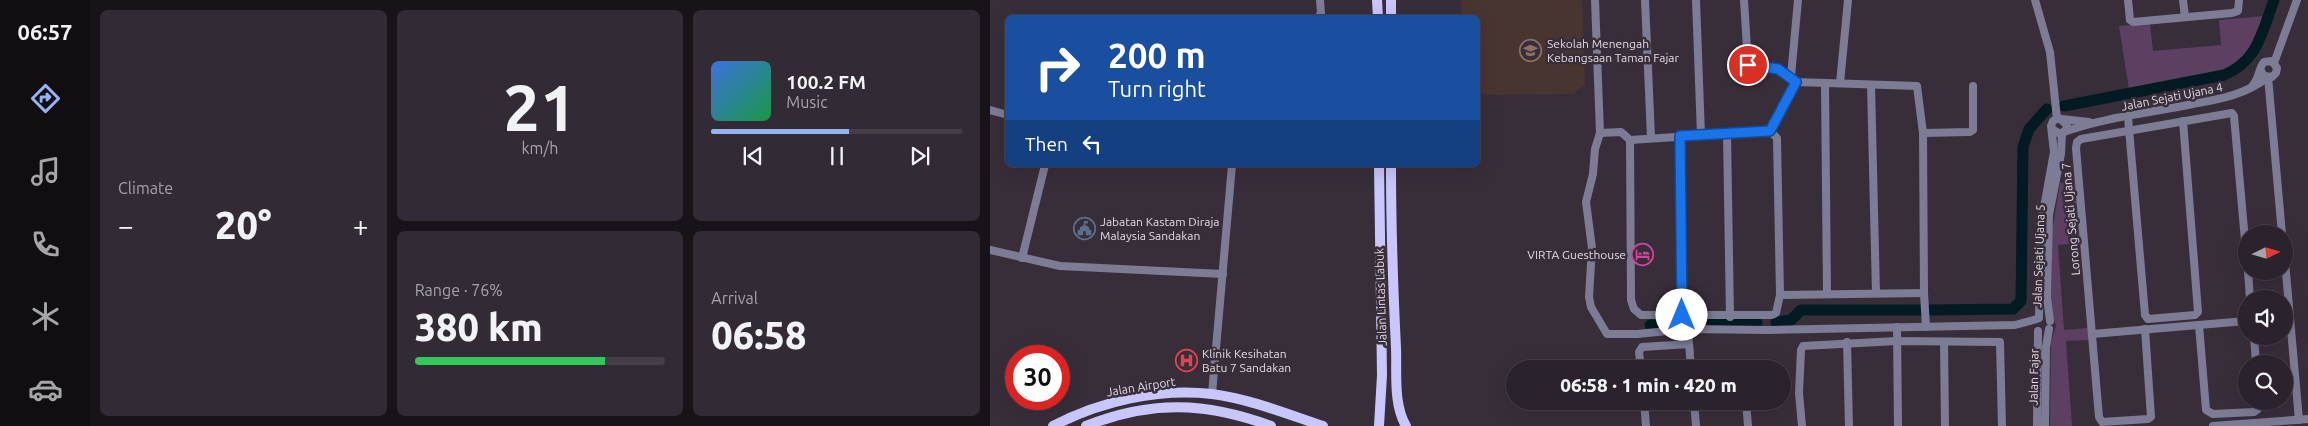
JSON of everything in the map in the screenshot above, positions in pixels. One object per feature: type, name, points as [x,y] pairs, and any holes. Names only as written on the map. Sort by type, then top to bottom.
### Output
[{"type":"main road","points":[[1378,0],[1378,15]]},
{"type":"main road","points":[[1391,0],[1391,15]]},
{"type":"main road","name":"Jalan Lintas Labuk","points":[[1379,167],[1382,375],[1379,426]]},
{"type":"main road","name":"Jalan Lintas Labuk","points":[[1392,167],[1392,282],[1398,398],[1406,426]]},
{"type":"main road","name":"Jalan Airport","points":[[1052,426],[1088,410],[1116,402],[1168,393],[1212,394],[1265,407],[1323,426]]},
{"type":"main road","name":"Jalan Airport","points":[[1086,426],[1142,410],[1188,406],[1221,410],[1271,426]]},
{"type":"street","points":[[1320,0],[1320,15]]},
{"type":"street","points":[[1595,0],[1600,133],[1595,149],[1593,174],[1586,202],[1592,252],[1589,297],[1591,307],[1607,334],[1637,334],[1688,329],[1768,330],[2015,326],[2043,332],[2050,325],[2046,317],[2015,326]]},
{"type":"street","points":[[1645,0],[1651,137]]},
{"type":"street","points":[[1696,0],[1701,135]]},
{"type":"street","points":[[1744,0],[1748,65],[1778,69],[1793,79],[1825,83],[1917,86],[1923,133],[1926,327]]},
{"type":"street","points":[[1770,131],[1793,79],[1798,0]]},
{"type":"street","points":[[1840,83],[1848,0]]},
{"type":"street","points":[[2035,0],[2050,52],[2059,119],[2067,125],[2063,132],[2057,134],[2052,129],[2052,124],[2059,119]]},
{"type":"street","points":[[2128,0],[2130,21],[2235,12],[2239,8],[2239,0]]},
{"type":"street","points":[[2183,0],[2185,17]]},
{"type":"street","points":[[2272,62],[2296,0]]},
{"type":"street","points":[[2270,101],[2262,90],[2251,88],[2259,78],[2262,64],[2272,62]]},
{"type":"street","points":[[2272,62],[2277,70],[2270,77],[2270,101],[2281,225]]},
{"type":"street","points":[[2260,71],[2270,77]]},
{"type":"street","name":"Jalan Sejati Ujana 4","points":[[2063,132],[2098,122],[2235,96],[2270,77]]},
{"type":"street","points":[[1825,83],[1827,294]]},
{"type":"street","points":[[1871,85],[1876,293]]},
{"type":"street","points":[[1923,133],[1970,132],[1973,130],[1973,86]]},
{"type":"street","points":[[990,110],[1005,114]]},
{"type":"street","name":"Lorong Sejati Ujana 7","points":[[2146,330],[2151,417],[2148,419],[2102,422],[2099,417],[2076,148],[2078,142],[2081,139],[2232,113],[2234,116],[2244,225]]},
{"type":"street","points":[[2128,117],[2146,318],[2197,313],[2183,121]]},
{"type":"street","name":"Jalan Sejati Ujana 4","points":[[2059,119],[2098,122]]},
{"type":"street","name":"Jalan Sejati Ujana 5","points":[[2037,330],[2041,224],[2054,152],[2052,129]]},
{"type":"street","points":[[1600,133],[1621,132],[1630,140],[1631,300],[1634,309],[1641,315],[1730,316],[1776,313],[1780,295],[1777,138],[1770,131],[1651,137],[1630,140]]},
{"type":"street","name":"Jalan Sejati Ujana 5","points":[[2050,325],[2047,297],[2049,215],[2061,154],[2063,132]]},
{"type":"street","points":[[1727,134],[1730,316]]},
{"type":"street","points":[[1680,136],[1682,315]]},
{"type":"street","points":[[1022,258],[1045,167]]},
{"type":"street","points":[[1212,394],[1232,167]]},
{"type":"street","points":[[990,250],[1060,266],[1223,274]]},
{"type":"street","points":[[1780,295],[1924,293]]},
{"type":"street","points":[[1768,315],[1768,330]]},
{"type":"street","points":[[2092,334],[2238,322]]},
{"type":"street","name":"Jalan Fajar","points":[[2043,426],[2046,347],[2050,325]]},
{"type":"street","points":[[2199,325],[2208,412],[2213,414],[2254,412],[2255,410]]},
{"type":"street","points":[[1897,327],[1898,426]]},
{"type":"street","points":[[1688,329],[1690,360]]},
{"type":"street","name":"Jalan Fajar","points":[[2037,330],[2043,426]]},
{"type":"street","points":[[1802,426],[1799,393],[1801,350],[1807,344],[1898,341],[2000,342],[2002,426]]},
{"type":"street","points":[[1847,342],[1849,426]]},
{"type":"street","points":[[1944,342],[1945,426]]},
{"type":"street","points":[[1640,360],[1639,352],[1642,346],[1689,344]]},
{"type":"street","points":[[2290,345],[2299,420]]},
{"type":"street","points":[[1645,410],[1646,426]]},
{"type":"street","points":[[1695,410],[1696,426]]},
{"type":"street","points":[[1747,410],[1748,426]]},
{"type":"street","points":[[2213,426],[2308,419]]},
{"type":"shaded area","name":"Sekolah Menengah Kebangsaan Taman Fajar","points":[[1461,0],[1582,0],[1585,85],[1575,94],[1486,95],[1480,92],[1480,15],[1462,15]]},
{"type":"shaded area","points":[[2264,16],[2253,42],[2243,56],[2237,63],[2221,73],[2129,89],[2119,26],[2150,24],[2153,51],[2221,45],[2219,20]]},
{"type":"shaded area","points":[[2075,182],[2080,243],[2058,245],[2064,330],[2088,328],[2089,340],[2066,341],[2072,426],[2050,426],[2051,342],[2056,326],[2051,310],[2052,232],[2060,183]]},
{"type":"waterway","points":[[2064,106],[2224,75],[2235,69],[2252,54],[2262,34],[2274,0]]},
{"type":"waterway","points":[[1930,310],[2013,309],[2021,301],[2023,147],[2029,129],[2047,109]]},
{"type":"waterway","points":[[1776,322],[1791,320],[1801,310],[1920,310]]},
{"type":"waterway","points":[[1650,325],[1757,323]]},
{"type":"place","name":"Sekolah Menengah Kebangsaan Taman Fajar","points":[[1531,51]]},
{"type":"place","name":"Jabatan Kastam Diraja Malaysia Sandakan","points":[[1084,229]]},
{"type":"place","name":"VIRTA Guesthouse","points":[[1642,255]]},
{"type":"place","name":"Klinik Kesihatan Batu 7 Sandakan","points":[[1186,361]]},
{"type":"route","points":[[1682,315],[1680,136],[1770,131],[1796,82],[1791,76],[1778,69],[1748,65]]}]
